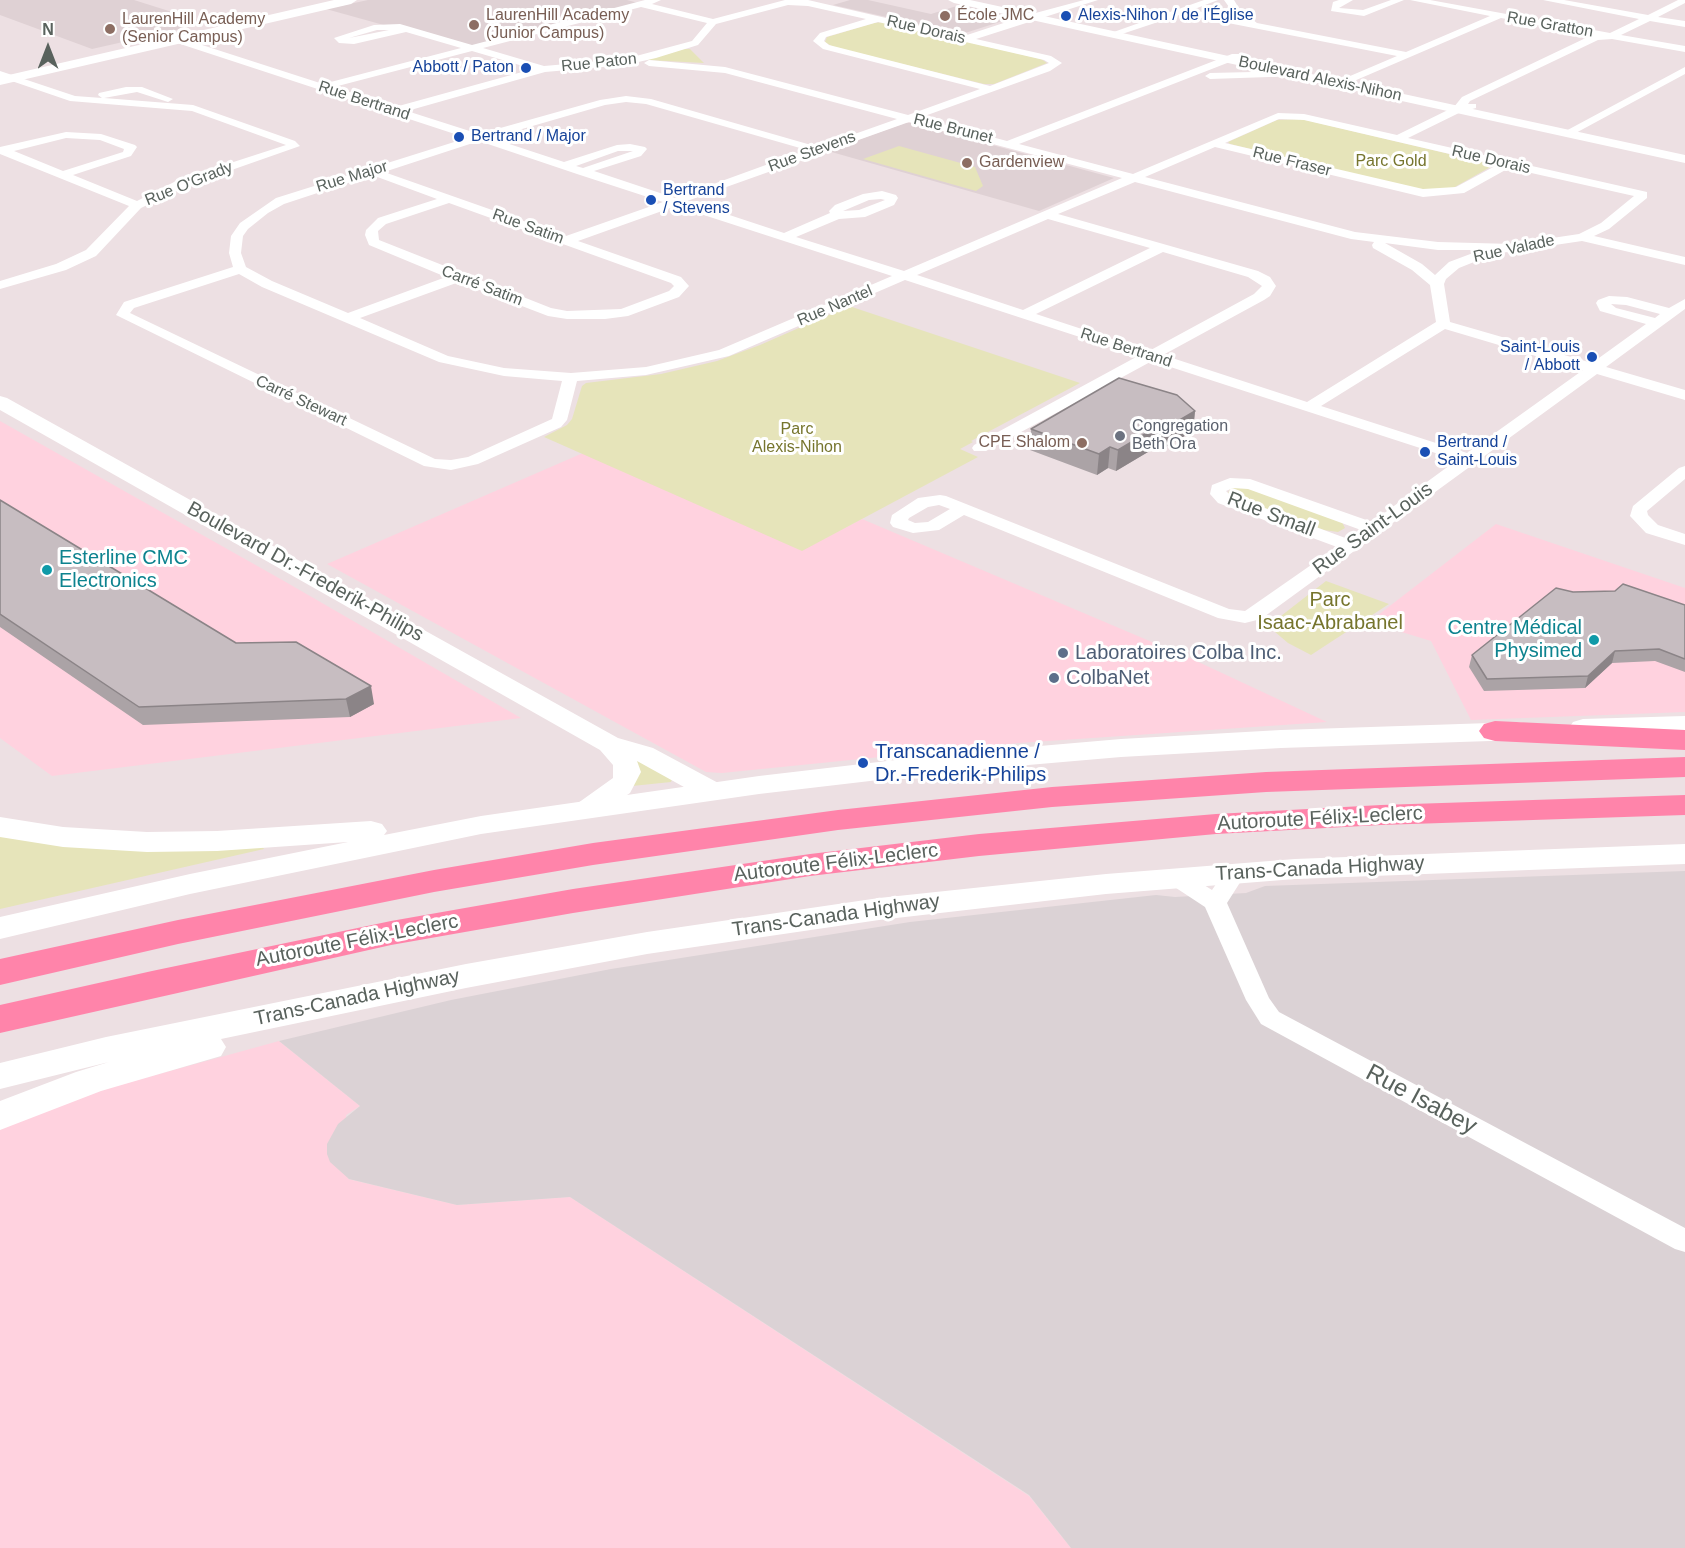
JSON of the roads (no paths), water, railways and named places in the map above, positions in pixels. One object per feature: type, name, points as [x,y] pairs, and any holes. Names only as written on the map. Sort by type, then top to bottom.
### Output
[{"type":"highway","points":[[1496,731],[1685,740]]},
{"type":"highway","name":"Autoroute Félix-Leclerc","points":[[0,972],[189,930],[434,881],[593,854],[838,820],[1052,797],[1232,784],[1685,767]]},
{"type":"highway","name":"Autoroute Félix-Leclerc","points":[[0,1019],[162,981],[391,933],[573,901],[810,865],[979,845],[1188,826],[1333,817],[1685,805]]},
{"type":"highway","points":[[1578,808],[1685,810]]},
{"type":"main road","points":[[3,77],[325,0]]},
{"type":"main road","points":[[170,38],[351,0]]},
{"type":"main road","points":[[0,928],[190,884],[481,825],[712,791],[946,764],[1080,752],[1281,739],[1685,725]]},
{"type":"main road","points":[[0,827],[91,839],[170,843],[481,825]]},
{"type":"main road","name":"Trans-Canada Highway","points":[[0,1076],[106,1050],[433,982],[647,943],[824,916],[1032,891],[1235,873],[1398,864],[1685,854]]},
{"type":"main road","points":[[0,1116],[89,1081],[433,982]]},
{"type":"street","points":[[627,0],[713,22],[700,51]]},
{"type":"street","points":[[569,28],[656,0]]},
{"type":"street","name":"Boulevard Alexis-Nihon","points":[[954,0],[1037,15]]},
{"type":"street","name":"Boulevard Alexis-Nihon","points":[[975,0],[1344,82],[1469,106],[1685,159]]},
{"type":"street","points":[[1037,15],[1072,0]]},
{"type":"street","points":[[964,39],[1037,15],[1094,0]]},
{"type":"street","points":[[1117,33],[1213,0]]},
{"type":"street","points":[[1229,0],[1242,16],[1268,27]]},
{"type":"street","points":[[1348,0],[1336,4],[1334,9],[1364,13],[1399,0]]},
{"type":"street","name":"Rue Gratton","points":[[1415,0],[1685,49]]},
{"type":"street","points":[[1548,0],[1685,24]]},
{"type":"street","points":[[1396,139],[1469,106],[1466,99],[1596,37],[1611,36],[1682,1]]},
{"type":"street","name":"Rue Dorais","points":[[713,22],[794,2],[1047,58],[1057,63]]},
{"type":"street","points":[[1183,11],[1406,55]]},
{"type":"street","points":[[1344,82],[1500,15]]},
{"type":"street","points":[[878,19],[823,36],[818,41],[826,47],[991,88]]},
{"type":"street","points":[[405,29],[354,41],[342,41],[339,38],[377,27],[393,26],[405,29],[470,49],[544,69]]},
{"type":"street","points":[[322,87],[549,28],[590,28]]},
{"type":"street","name":"Boulevard Alexis-Nihon","points":[[1117,33],[1178,49],[1239,59],[1295,74],[1344,82]]},
{"type":"street","points":[[1417,40],[1449,36]]},
{"type":"street","points":[[1516,88],[1613,40],[1611,36]]},
{"type":"street","points":[[1318,37],[1386,41]]},
{"type":"street","name":"Rue Bertrand","points":[[170,38],[1469,459]]},
{"type":"street","points":[[1178,49],[1194,72]]},
{"type":"street","name":"Rue Paton","points":[[394,111],[544,69],[625,62],[700,51]]},
{"type":"street","name":"Rue Brunet","points":[[700,51],[725,70]]},
{"type":"street","points":[[1009,144],[1194,72],[1239,59]]},
{"type":"street","points":[[1025,148],[1210,75],[1239,59]]},
{"type":"street","name":"Rue Brunet","points":[[625,62],[725,70],[1355,236],[1438,246],[1509,247]]},
{"type":"street","name":"Rue Stevens","points":[[565,241],[1046,69],[1057,63]]},
{"type":"street","points":[[1571,131],[1685,70]]},
{"type":"street","points":[[1210,75],[1295,74]]},
{"type":"street","name":"Rue O'Grady","points":[[0,285],[61,267],[91,253],[136,205],[207,173],[294,146],[193,108],[67,98],[3,77]]},
{"type":"street","name":"Rue Major","points":[[240,269],[235,253],[237,237],[253,218],[280,201],[478,138],[604,102],[626,99],[654,103],[818,150]]},
{"type":"street","name":"Rue Nantel","points":[[348,318],[444,359],[504,372],[571,377],[646,371],[724,353],[1272,117],[1304,117]]},
{"type":"street","name":"Rue Dorais","points":[[1304,117],[1643,195]]},
{"type":"street","name":"Boulevard Alexis-Nihon","points":[[1571,131],[1685,153]]},
{"type":"street","points":[[2,150],[66,135],[107,138],[131,147],[127,154],[62,175]]},
{"type":"street","name":"Rue Fraser","points":[[1212,142],[1423,193],[1460,190],[1507,164]]},
{"type":"street","points":[[563,165],[617,148],[641,149],[637,154],[581,172]]},
{"type":"street","points":[[2,150],[136,205]]},
{"type":"street","name":"Rue Satim","points":[[371,171],[676,280],[682,286]]},
{"type":"street","name":"Rue Valade","points":[[1437,284],[1440,276],[1454,265],[1482,254],[1509,247],[1582,237],[1605,226],[1643,195]]},
{"type":"street","name":"Carré Satim","points":[[448,199],[382,221],[372,230],[371,235],[374,242],[384,248],[548,312],[586,316],[623,313],[674,294],[682,286]]},
{"type":"street","points":[[784,237],[837,215]]},
{"type":"street","points":[[980,448],[1265,293],[1269,286],[1253,274],[1047,215]]},
{"type":"street","name":"Rue Brunet","points":[[1355,236],[1405,260],[1437,284]]},
{"type":"street","points":[[1582,237],[1685,261]]},
{"type":"street","points":[[1023,315],[1161,248]]},
{"type":"street","points":[[240,269],[267,284],[348,318],[459,277]]},
{"type":"street","name":"Carré Stewart","points":[[240,269],[129,305],[123,315],[430,463],[440,465],[472,461],[555,424],[559,420],[571,377]]},
{"type":"street","points":[[1437,284],[1443,324]]},
{"type":"street","points":[[1657,323],[1611,311],[1605,308],[1603,303],[1609,300],[1627,301],[1671,313]]},
{"type":"street","name":"Rue Saint-Louis","points":[[963,509],[1234,617],[1254,615],[1685,303]]},
{"type":"street","points":[[1309,407],[1443,324],[1685,395]]},
{"type":"street","name":"Boulevard Dr.-Frederik-Philips","points":[[0,402],[609,744]]},
{"type":"street","points":[[1685,471],[1639,510],[1639,516],[1652,529],[1685,540]]},
{"type":"street","name":"Rue Small","points":[[1349,545],[1224,499],[1218,494],[1218,489],[1230,483],[1250,484],[1373,528]]},
{"type":"street","points":[[609,744],[644,754],[712,791]]},
{"type":"street","points":[[588,808],[620,787],[626,779],[628,772],[626,764],[609,744]]},
{"type":"street","points":[[1175,878],[1215,903],[1235,873]]},
{"type":"street","name":"Rue Isabey","points":[[1215,903],[1258,1000],[1270,1018],[1278,1024],[1685,1241]]},
{"type":"place","name":"École JMC","points":[[945,16]]},
{"type":"place","name":"Alexis-Nihon / de l'Église","points":[[1066,16]]},
{"type":"place","name":"LaurenHill Academy (Junior Campus)","points":[[474,25]]},
{"type":"place","name":"LaurenHill Academy (Senior Campus)","points":[[110,29]]},
{"type":"place","name":"Abbott / Paton","points":[[526,68]]},
{"type":"place","name":"Bertrand / Major","points":[[459,137]]},
{"type":"place","name":"Gardenview","points":[[967,163]]},
{"type":"place","name":"Bertrand / Stevens","points":[[651,200]]},
{"type":"place","name":"Saint-Louis / Abbott","points":[[1592,357]]},
{"type":"place","name":"Congregation Beth Ora","points":[[1120,436]]},
{"type":"place","name":"CPE Shalom","points":[[1082,443]]},
{"type":"place","name":"Bertrand / Saint-Louis","points":[[1425,452]]},
{"type":"place","name":"Esterline CMC Electronics","points":[[47,570]]},
{"type":"place","name":"Centre Médical Physimed","points":[[1594,640]]},
{"type":"place","name":"Laboratoires Colba Inc.","points":[[1063,653]]},
{"type":"place","name":"ColbaNet","points":[[1054,678]]},
{"type":"place","name":"Transcanadienne / Dr.-Frederik-Philips","points":[[863,763]]},
{"type":"park label","name":"Parc Gold","points":[[1391,162]]},
{"type":"park label","name":"Parc Alexis-Nihon","points":[[797,439]]},
{"type":"park label","name":"Parc Isaac-Abrabanel","points":[[1330,612]]}]
